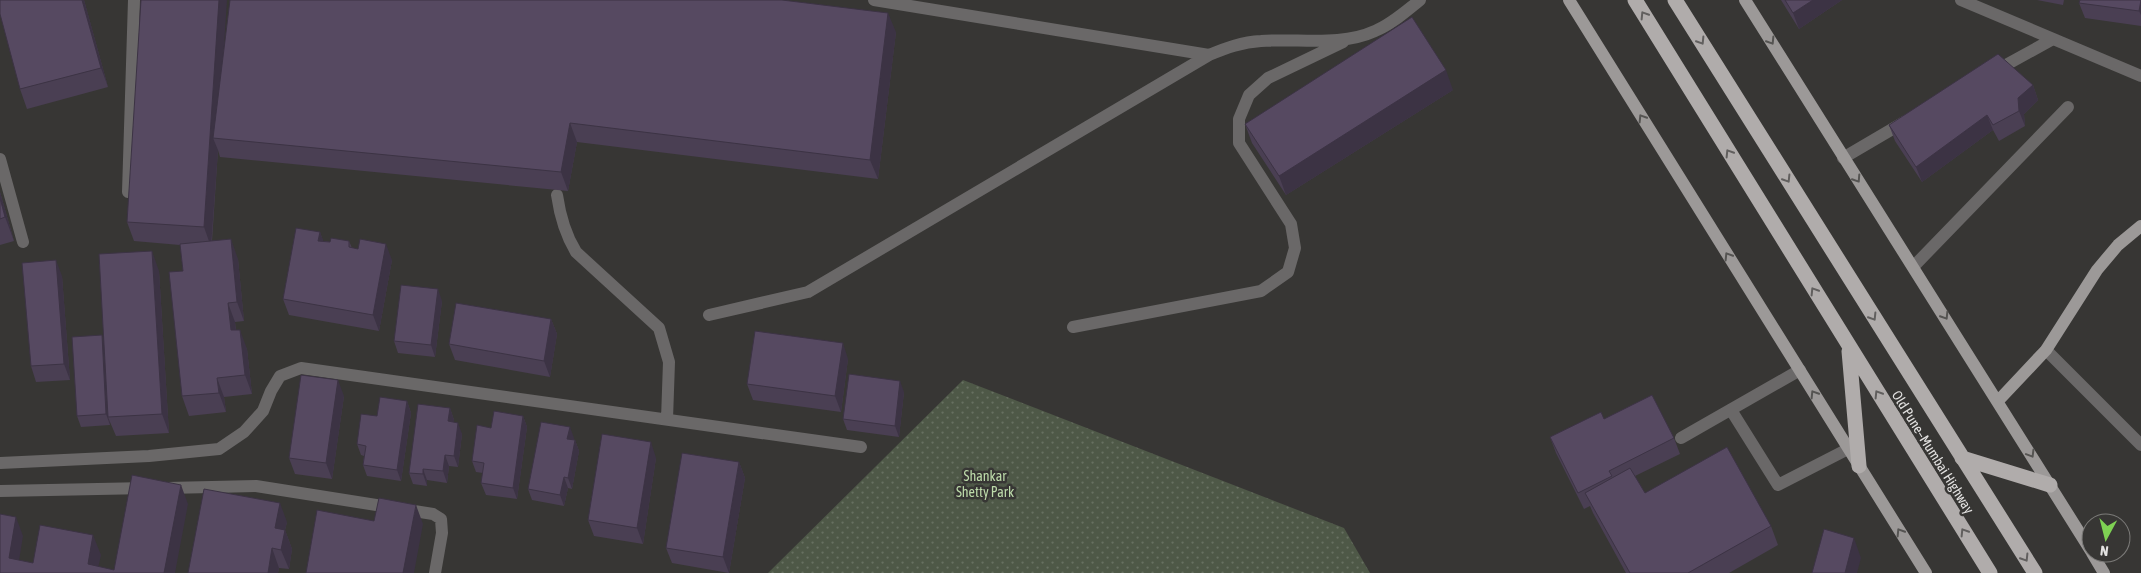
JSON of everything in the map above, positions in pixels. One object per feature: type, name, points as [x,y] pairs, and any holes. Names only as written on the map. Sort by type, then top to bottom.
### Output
[{"type":"highway","name":"Old Pune–Mumbai Highway","points":[[1634,0],[1990,573]]},
{"type":"highway","name":"Old Pune–Mumbai Highway","points":[[1675,0],[2035,573]]},
{"type":"highway","points":[[1849,348],[1860,466]]},
{"type":"highway","points":[[1962,458],[2050,485]]},
{"type":"main road","points":[[1569,0],[1926,573]]},
{"type":"main road","points":[[1745,0],[1843,158],[1914,266],[2081,536]]},
{"type":"main road","points":[[1998,401],[2046,350],[2097,270],[2118,245],[2141,226]]},
{"type":"street","points":[[128,192],[134,0]]},
{"type":"street","points":[[874,0],[1209,55]]},
{"type":"street","points":[[709,315],[808,292],[1209,55],[1232,45],[1259,41],[1322,41],[1350,38],[1375,31],[1393,21],[1420,0]]},
{"type":"street","points":[[1961,0],[2141,76]]},
{"type":"street","points":[[1073,327],[1261,291],[1288,272],[1295,248],[1291,224],[1239,143],[1239,119],[1249,95],[1268,78],[1350,38]]},
{"type":"street","points":[[1985,76],[2053,40]]},
{"type":"street","points":[[1914,266],[2068,107]]},
{"type":"street","points":[[1843,158],[1916,115]]},
{"type":"street","points":[[0,159],[22,242]]},
{"type":"street","points":[[557,195],[560,216],[568,239],[576,252],[659,328],[669,362],[667,419]]},
{"type":"street","points":[[2046,350],[2141,445]]},
{"type":"street","points":[[0,463],[149,456],[219,449],[244,432],[263,411],[270,391],[280,376],[301,368],[861,447]]},
{"type":"street","points":[[1682,438],[1800,370]]},
{"type":"street","points":[[1731,410],[1778,485],[1848,448]]},
{"type":"street","points":[[0,491],[256,486],[433,514],[441,519],[442,533],[435,573]]},
{"type":"green space","name":"Shankar Shetty Park","points":[[963,380],[1344,528],[1370,573],[768,573]]},
{"type":"building","points":[[0,0],[82,0],[101,68],[20,89],[0,14]]},
{"type":"building","points":[[141,0],[219,0],[204,227],[127,222]]},
{"type":"building","points":[[230,0],[782,0],[888,13],[870,160],[570,123],[561,172],[213,138]]},
{"type":"building","points":[[1785,0],[1813,0],[1793,13]]},
{"type":"building","points":[[2080,0],[2141,0],[2139,11],[2079,3]]},
{"type":"building","points":[[1412,17],[1446,70],[1279,176],[1245,124]]},
{"type":"building","points":[[1998,54],[2033,85],[2018,98],[2019,111],[1993,125],[1987,115],[1916,167],[1889,125]]},
{"type":"building","points":[[0,198],[5,217],[0,219]]},
{"type":"building","points":[[296,228],[320,232],[318,241],[330,242],[331,238],[349,241],[349,247],[358,249],[360,239],[386,244],[373,315],[283,299]]},
{"type":"building","points":[[231,239],[237,302],[228,303],[231,330],[240,330],[245,375],[217,378],[219,393],[182,396],[169,272],[183,271],[180,244]]},
{"type":"building","points":[[152,251],[162,414],[108,417],[99,254]]},
{"type":"building","points":[[56,260],[64,364],[31,366],[22,263]]},
{"type":"building","points":[[401,285],[438,289],[431,345],[394,341]]},
{"type":"building","points":[[456,303],[551,319],[544,361],[449,344]]},
{"type":"building","points":[[755,331],[843,343],[835,396],[747,384]]},
{"type":"building","points":[[102,335],[106,414],[77,416],[72,337]]},
{"type":"building","points":[[849,374],[900,381],[895,426],[843,419]]},
{"type":"building","points":[[301,375],[338,380],[326,463],[289,458]]},
{"type":"building","points":[[1652,395],[1674,438],[1609,471],[1612,476],[1578,493],[1550,437],[1601,412],[1604,419]]},
{"type":"building","points":[[380,397],[407,401],[397,470],[363,465],[366,446],[357,444],[361,414],[377,416]]},
{"type":"building","points":[[418,404],[450,408],[448,421],[458,423],[454,456],[445,455],[443,471],[423,469],[423,474],[409,473]]},
{"type":"building","points":[[494,411],[523,416],[513,488],[481,483],[484,463],[472,461],[477,425],[491,428]]},
{"type":"building","points":[[541,422],[570,427],[567,439],[575,440],[568,478],[564,477],[560,495],[528,489]]},
{"type":"building","points":[[602,434],[651,442],[637,528],[588,520]]},
{"type":"building","points":[[1727,447],[1771,526],[1688,573],[1630,573],[1585,493],[1630,468],[1645,493]]},
{"type":"building","points":[[682,453],[739,462],[723,557],[666,548]]},
{"type":"building","points":[[132,475],[181,485],[164,573],[0,573],[0,514],[16,517],[9,558],[33,563],[40,525],[93,535],[88,564],[114,570]]},
{"type":"building","points":[[204,489],[280,503],[275,528],[285,530],[281,550],[272,548],[268,573],[188,573]]},
{"type":"building","points":[[379,498],[416,505],[403,573],[306,573],[317,510],[374,521]]},
{"type":"building","points":[[1824,529],[1854,538],[1845,573],[1812,573]]}]
